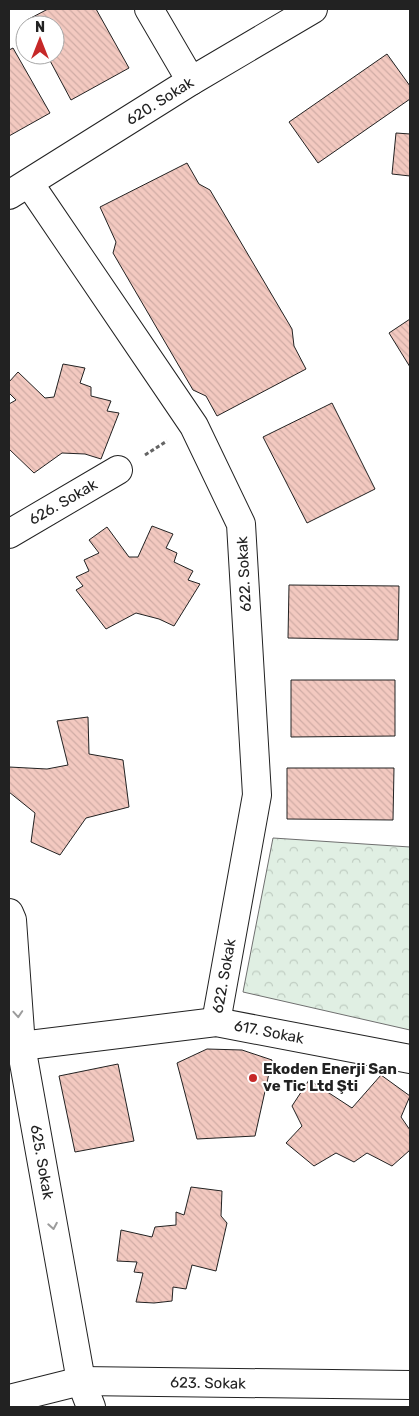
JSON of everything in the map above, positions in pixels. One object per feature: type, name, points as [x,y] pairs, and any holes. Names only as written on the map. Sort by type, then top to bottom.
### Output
[{"type":"street","points":[[149,9],[191,81]]},
{"type":"street","name":"620. Sokak","points":[[19,189],[191,81],[313,9]]},
{"type":"street","name":"622. Sokak","points":[[19,189],[194,426],[241,524],[257,796],[216,1022]]},
{"type":"street","name":"626. Sokak","points":[[9,534],[118,470]]},
{"type":"street","name":"625. Sokak","points":[[9,914],[12,920],[15,1048],[81,1381],[91,1407]]},
{"type":"street","name":"617. Sokak","points":[[15,1048],[216,1022],[410,1059]]},
{"type":"street","name":"623. Sokak","points":[[9,1399],[81,1381],[410,1385]]},
{"type":"path","points":[[118,470],[194,426]]},
{"type":"green space","points":[[273,838],[410,847],[410,1030],[243,992]]},
{"type":"building","points":[[48,9],[96,9],[129,68],[71,100],[52,65],[65,65],[65,15],[37,15]]},
{"type":"building","points":[[13,48],[15,52],[15,65],[23,65],[50,113],[9,136],[9,50]]},
{"type":"building","points":[[387,54],[410,86],[410,99],[318,163],[289,122]]},
{"type":"building","points":[[396,133],[410,134],[410,176],[392,174]]},
{"type":"building","points":[[187,163],[199,184],[210,190],[292,329],[294,346],[306,369],[217,416],[206,396],[193,390],[113,253],[116,242],[100,207]]},
{"type":"building","points":[[410,319],[410,367],[389,333]]},
{"type":"building","points":[[63,364],[85,368],[80,383],[91,387],[91,396],[111,401],[107,411],[119,413],[101,459],[85,454],[62,453],[34,473],[9,449],[9,404],[16,400],[9,393],[9,382],[18,372],[45,398],[54,397]]},
{"type":"building","points":[[332,403],[375,489],[307,523],[263,437]]},
{"type":"building","points":[[152,526],[173,534],[166,548],[177,553],[174,562],[193,571],[188,580],[200,584],[174,626],[159,619],[136,613],[106,629],[76,590],[83,586],[76,577],[89,571],[84,560],[99,553],[89,540],[107,527],[129,557],[138,557]]},
{"type":"building","points":[[289,585],[399,586],[398,640],[288,638]]},
{"type":"building","points":[[291,680],[395,680],[395,736],[291,737]]},
{"type":"building","points":[[88,717],[89,754],[123,760],[129,807],[86,818],[60,855],[31,842],[35,813],[9,792],[9,767],[47,769],[68,765],[57,721]]},
{"type":"building","points":[[287,768],[394,768],[393,820],[287,819]]},
{"type":"building","points":[[207,1049],[242,1050],[272,1060],[255,1136],[197,1139],[177,1063]]},
{"type":"building","points":[[118,1064],[134,1141],[75,1152],[59,1076]]},
{"type":"building","points":[[381,1075],[410,1096],[401,1117],[410,1130],[410,1150],[392,1166],[367,1153],[354,1162],[336,1153],[314,1166],[286,1143],[302,1126],[292,1106],[309,1080],[352,1108]]},
{"type":"building","points":[[191,1187],[222,1191],[221,1216],[227,1223],[216,1271],[192,1265],[186,1289],[173,1287],[172,1301],[136,1302],[143,1273],[134,1272],[137,1262],[117,1261],[121,1230],[152,1237],[155,1227],[176,1225],[176,1212],[184,1215]]},
{"type":"place","name":"Ekoden Enerji San ve Tic Ltd Şti","points":[[253,1078]]}]
